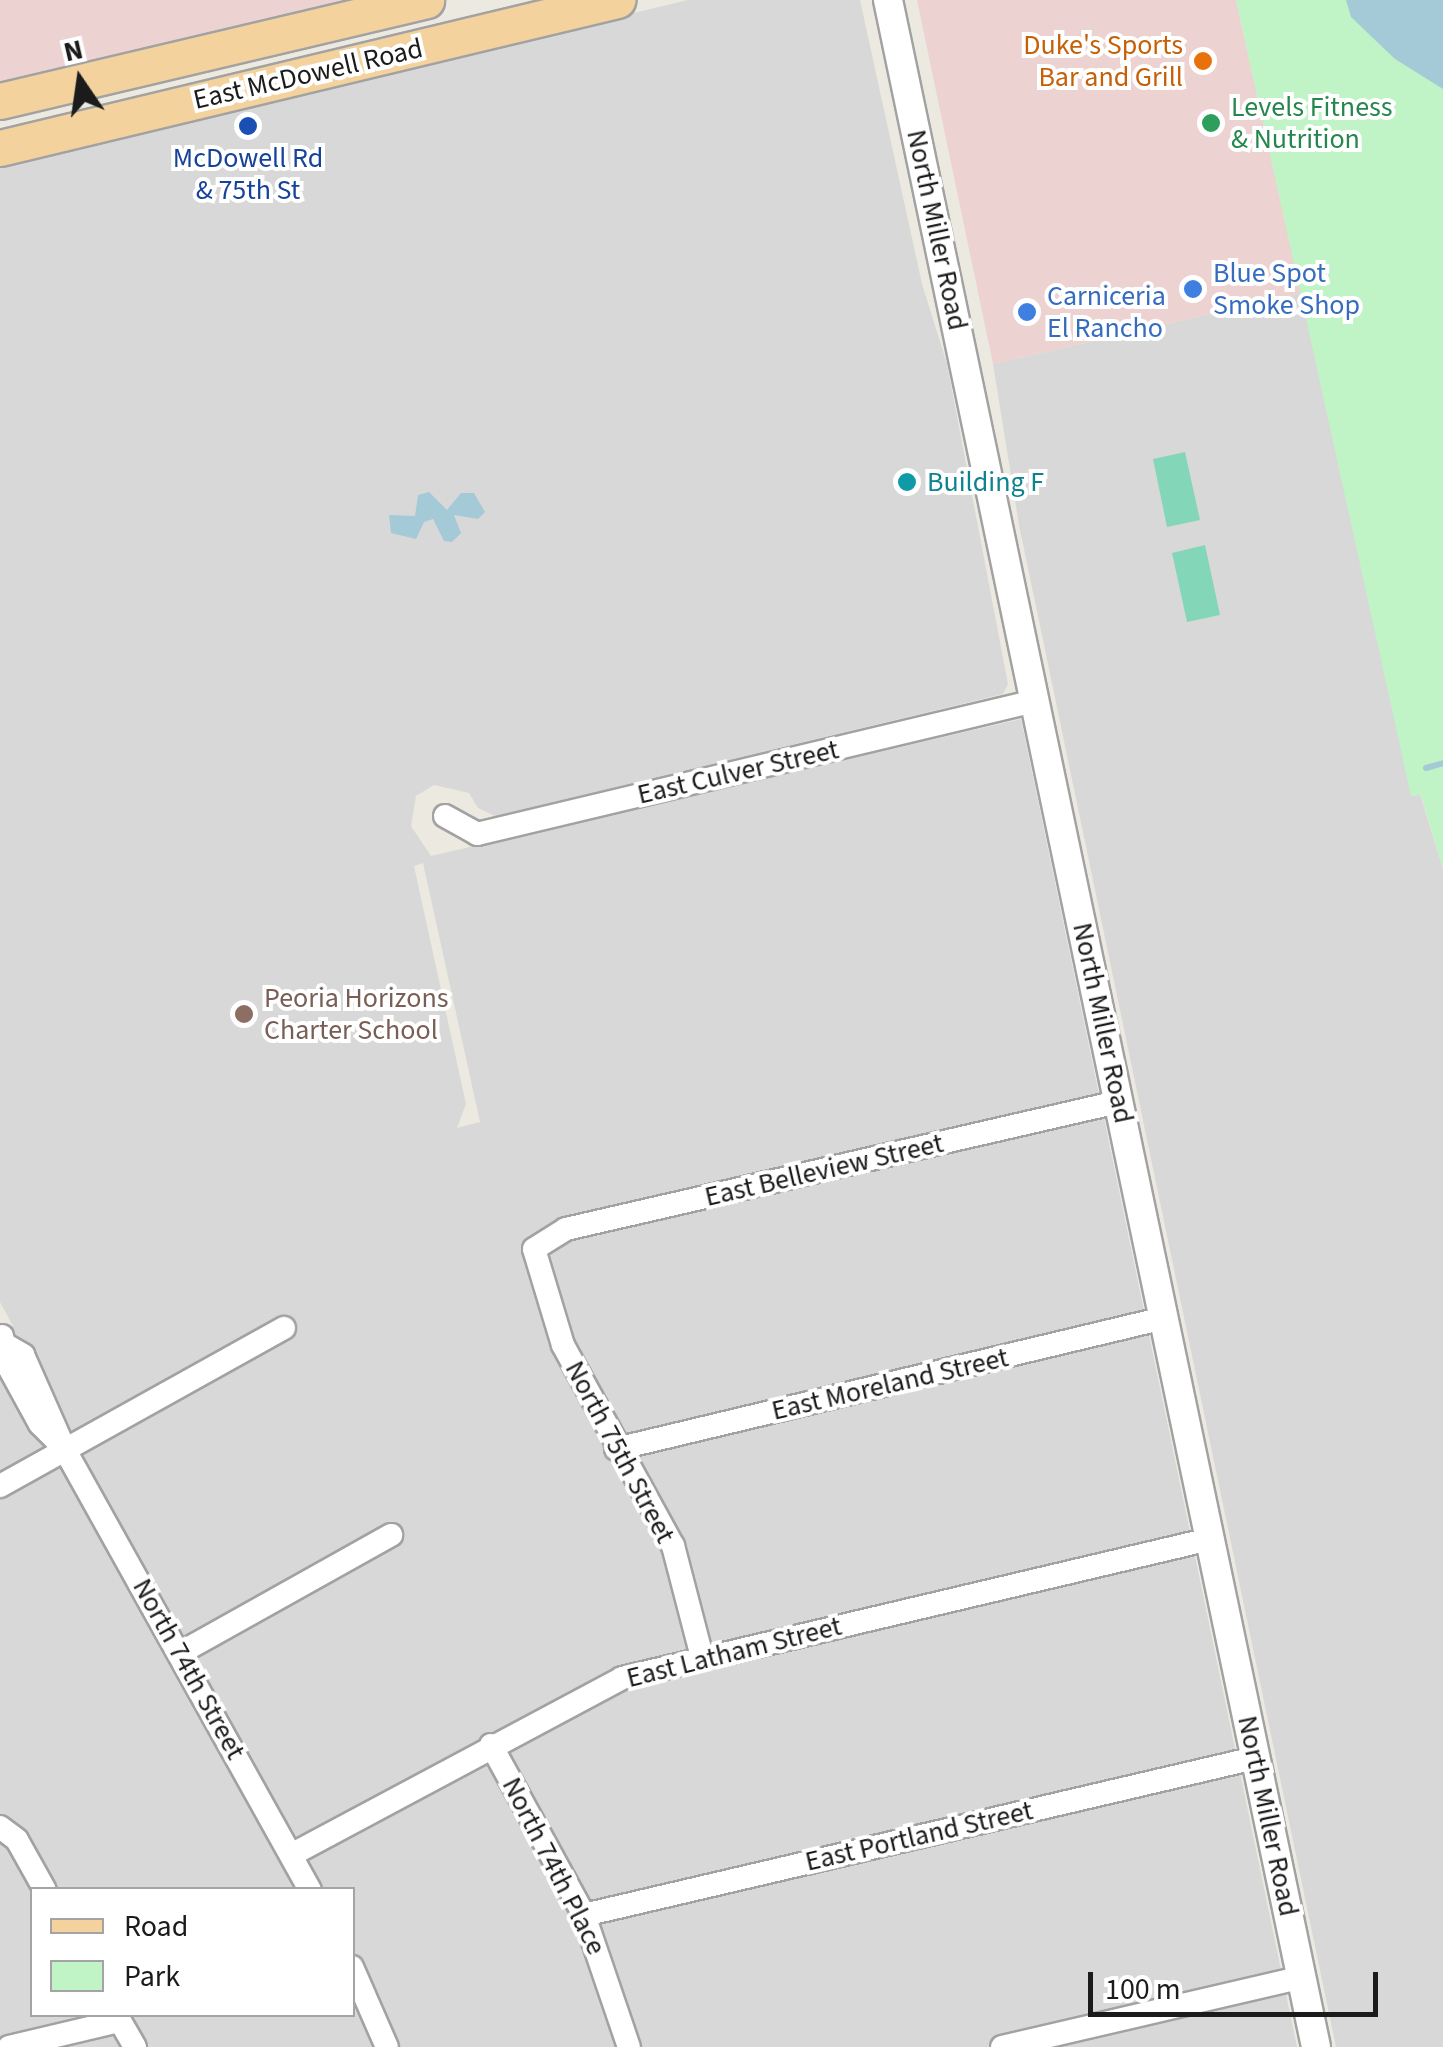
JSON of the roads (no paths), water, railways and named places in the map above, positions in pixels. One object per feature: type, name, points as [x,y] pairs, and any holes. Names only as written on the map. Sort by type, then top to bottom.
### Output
[{"type":"main road","name":"East McDowell Road","points":[[0,102],[426,0]]},
{"type":"main road","name":"East McDowell Road","points":[[0,148],[617,0]]},
{"type":"street","name":"North Miller Road","points":[[888,0],[1316,2047]]},
{"type":"street","name":"East Culver Street","points":[[446,816],[477,834],[1035,701]]},
{"type":"street","name":"East Belleview Street","points":[[534,1249],[566,1229],[1118,1102]]},
{"type":"street","name":"North 75th Street","points":[[534,1249],[563,1345],[616,1449],[673,1546],[702,1657]]},
{"type":"street","name":"East Moreland Street","points":[[616,1449],[1164,1318]]},
{"type":"street","points":[[0,1486],[284,1328]]},
{"type":"street","name":"North 74th Street","points":[[3,1339],[6,1364],[40,1424],[65,1450],[308,1887]]},
{"type":"street","points":[[180,1654],[391,1534]]},
{"type":"street","name":"East Latham Street","points":[[291,1855],[491,1744],[622,1678],[1210,1538]]},
{"type":"street","name":"North 74th Place","points":[[491,1744],[584,1915],[629,2047]]},
{"type":"street","name":"East Portland Street","points":[[584,1915],[1256,1758]]},
{"type":"street","points":[[2,1827],[43,1887]]},
{"type":"street","points":[[355,1974],[387,2047]]},
{"type":"street","points":[[1002,2047],[1302,1976]]},
{"type":"street","points":[[9,2047],[118,2018],[135,2047]]},
{"type":"water","points":[[1346,0],[1443,0],[1443,89],[1395,59],[1351,17]]},
{"type":"water","points":[[429,492],[447,510],[461,493],[474,493],[485,512],[478,519],[454,515],[461,533],[452,542],[444,541],[433,519],[424,522],[416,539],[391,533],[389,515],[415,516],[418,495]]},
{"type":"waterway","points":[[1426,768],[1443,763]]},
{"type":"place","name":"Duke's Sports Bar and Grill","points":[[1203,61]]},
{"type":"place","name":"Levels Fitness & Nutrition","points":[[1211,123]]},
{"type":"place","name":"McDowell Rd & 75th St","points":[[248,126]]},
{"type":"place","name":"Blue Spot Smoke Shop","points":[[1193,289]]},
{"type":"place","name":"Carniceria El Rancho","points":[[1027,312]]},
{"type":"place","name":"Building F","points":[[907,482]]},
{"type":"place","name":"Peoria Horizons Charter School","points":[[244,1014]]}]
